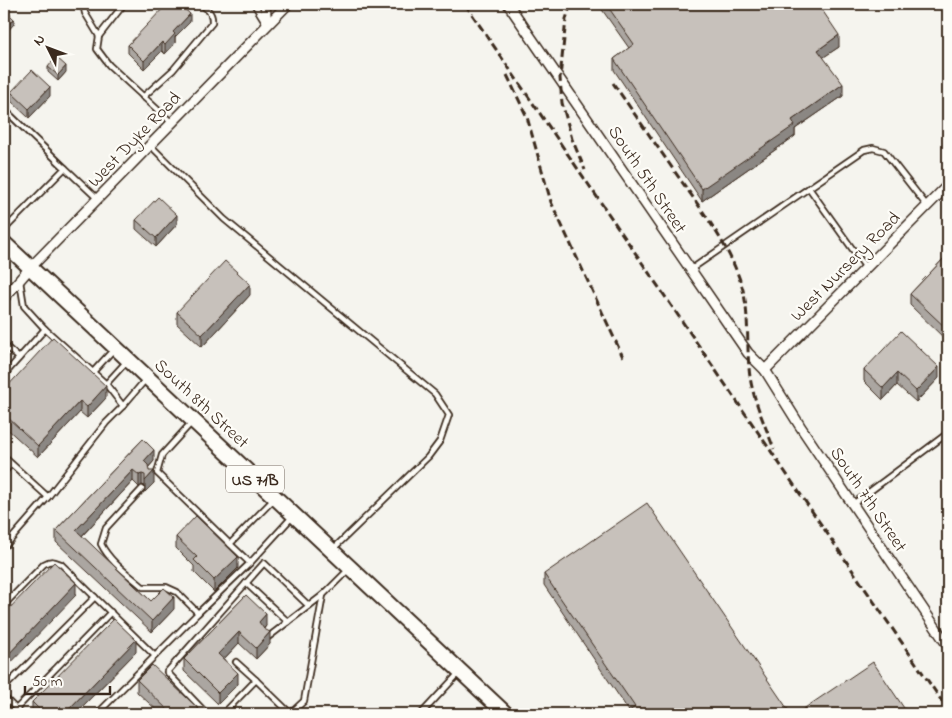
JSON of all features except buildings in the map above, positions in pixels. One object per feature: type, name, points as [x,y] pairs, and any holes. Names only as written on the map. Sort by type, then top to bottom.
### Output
[{"type":"main road","name":"South 8th Street","points":[[4,243],[506,714]]},
{"type":"street","points":[[265,4],[267,25]]},
{"type":"street","name":"West Dyke Road","points":[[4,298],[30,268],[288,4]]},
{"type":"street","name":"South 5th Street","points":[[508,4],[748,353],[764,370]]},
{"type":"street","name":"West Nursery Road","points":[[764,370],[948,185]]},
{"type":"street","name":"South 7th Street","points":[[764,370],[948,646]]},
{"type":"lane","points":[[83,4],[84,13],[99,36]]},
{"type":"lane","points":[[124,4],[99,36],[97,49],[109,66],[172,123]]},
{"type":"lane","points":[[143,97],[172,70],[212,23],[210,11],[201,4]]},
{"type":"lane","points":[[254,4],[267,25]]},
{"type":"lane","points":[[4,110],[98,199]]},
{"type":"lane","points":[[150,145],[224,219],[435,394],[449,415],[440,441],[428,457],[331,551]]},
{"type":"lane","points":[[690,270],[864,150],[872,148],[884,151],[928,206]]},
{"type":"lane","points":[[4,230],[65,168]]},
{"type":"lane","points":[[809,188],[866,268]]},
{"type":"lane","points":[[20,281],[24,306],[45,329],[106,384],[123,406]]},
{"type":"lane","points":[[4,375],[45,329]]},
{"type":"lane","points":[[4,345],[18,358]]},
{"type":"lane","points":[[93,372],[115,348]]},
{"type":"lane","points":[[106,384],[128,360]]},
{"type":"lane","points":[[4,543],[6,545],[48,497],[106,423],[148,378]]},
{"type":"lane","points":[[151,479],[157,473],[162,454],[193,421]]},
{"type":"lane","points":[[853,504],[948,433]]},
{"type":"lane","points":[[4,457],[48,497]]},
{"type":"lane","points":[[4,472],[11,464]]},
{"type":"lane","points":[[157,473],[250,563]]},
{"type":"lane","points":[[142,489],[106,528],[100,544],[114,562],[143,587],[166,587],[177,592],[198,613]]},
{"type":"lane","points":[[230,544],[276,498]]},
{"type":"lane","points":[[97,714],[250,563],[294,515]]},
{"type":"lane","points":[[4,605],[49,561],[55,561],[61,564],[155,656]]},
{"type":"lane","points":[[207,714],[167,672],[264,563],[308,606]]},
{"type":"lane","points":[[267,638],[323,596],[350,568]]},
{"type":"lane","points":[[246,583],[288,622]]},
{"type":"lane","points":[[236,662],[291,714],[304,701],[323,596]]},
{"type":"lane","points":[[4,688],[95,597]]},
{"type":"lane","points":[[16,709],[111,612]]},
{"type":"lane","points":[[421,714],[460,672]]},
{"type":"lane","points":[[223,714],[256,680]]},
{"type":"lane","points":[[4,697],[21,714]]},
{"type":"railway","points":[[465,4],[948,710]]},
{"type":"railway","points":[[571,4],[566,19],[560,78],[562,103],[572,139],[585,170]]},
{"type":"railway","points":[[507,75],[527,117],[551,202],[623,357]]},
{"type":"railway","points":[[613,83],[709,221],[732,261],[745,301],[750,377],[754,395],[774,449]]}]
